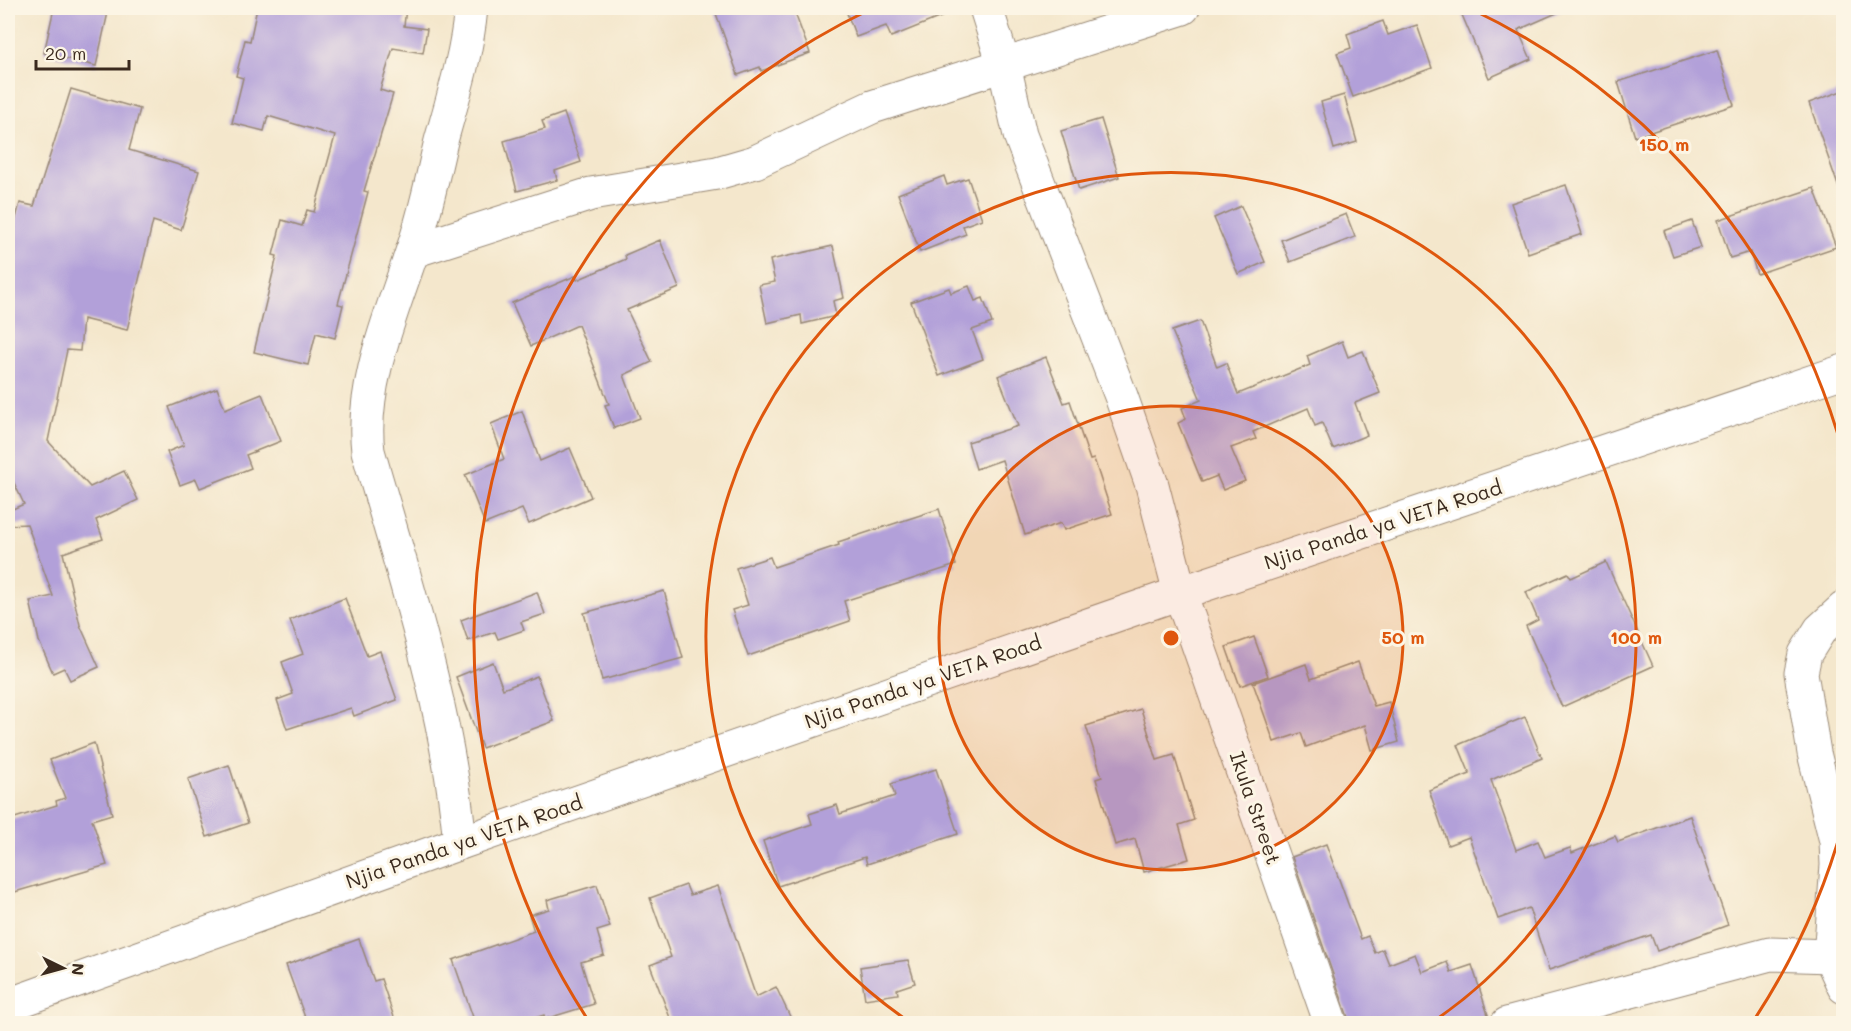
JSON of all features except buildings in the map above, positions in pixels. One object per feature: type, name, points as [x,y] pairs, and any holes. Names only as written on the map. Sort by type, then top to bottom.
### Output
[{"type":"street","points":[[460,843],[456,796],[441,717],[368,451],[365,428],[368,405],[394,298],[413,251],[457,79],[471,8]]},
{"type":"street","name":"Ikula Street","points":[[986,8],[1004,65],[1020,135],[1121,396],[1152,485],[1180,593],[1331,1023]]},
{"type":"street","points":[[413,251],[591,194],[717,173],[755,162],[872,107],[1183,8]]},
{"type":"street","name":"Njia Panda ya VETA Road","points":[[8,1005],[460,843],[1180,593],[1844,371]]},
{"type":"street","points":[[1844,608],[1820,630],[1805,654],[1801,673],[1814,753],[1833,822],[1840,861],[1830,956],[1844,987]]},
{"type":"street","points":[[1507,1023],[1770,954],[1830,956]]}]
